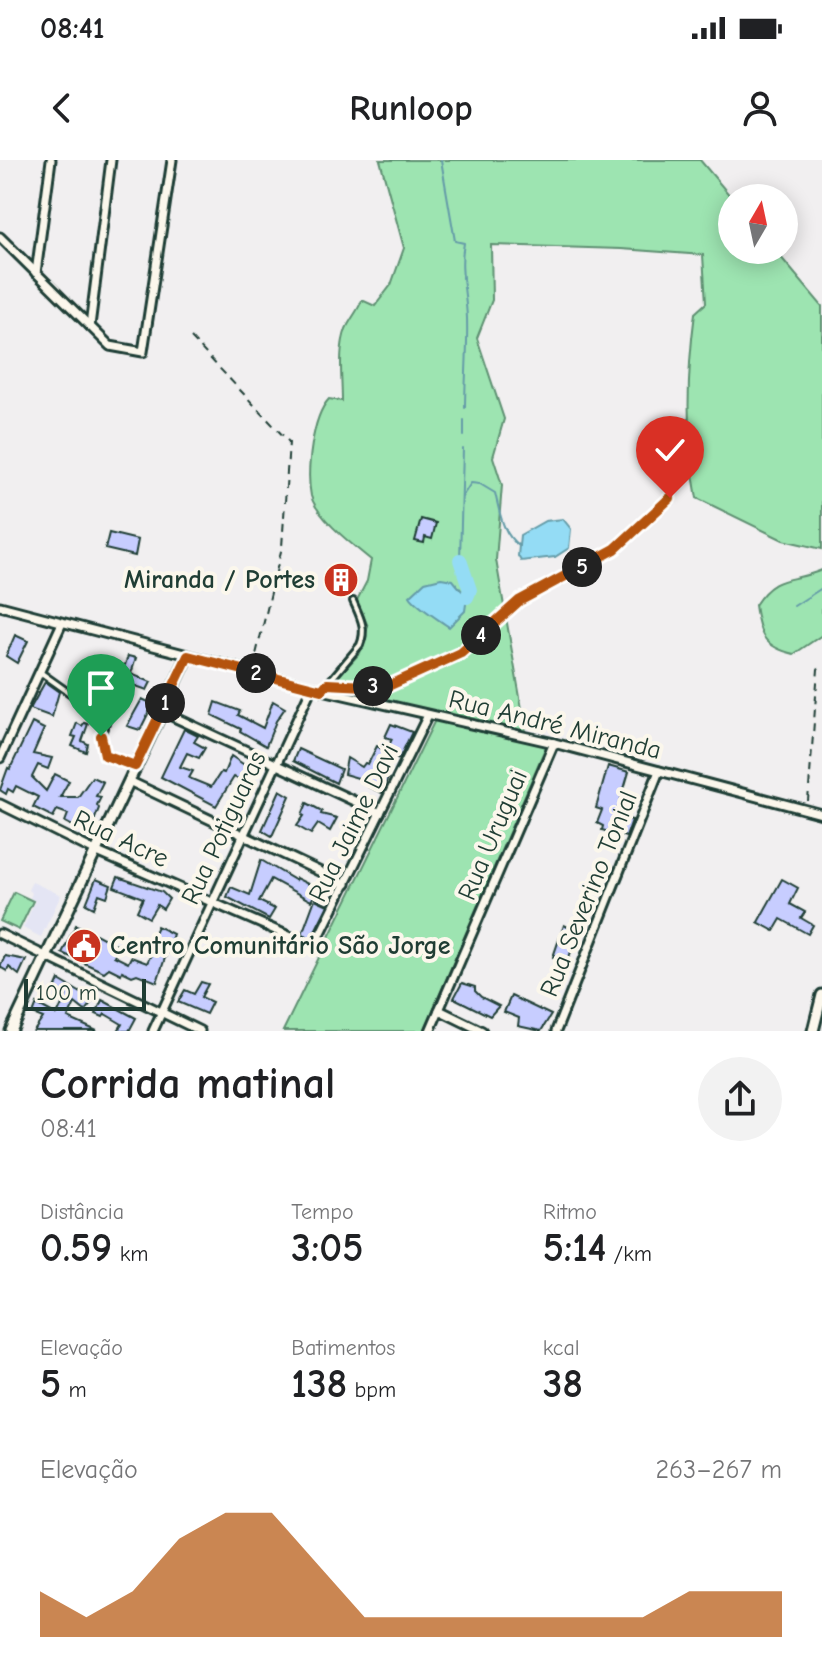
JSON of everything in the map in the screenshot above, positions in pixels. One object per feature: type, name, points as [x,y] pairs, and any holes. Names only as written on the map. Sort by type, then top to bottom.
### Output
[{"type":"street","points":[[36,273],[51,160]]},
{"type":"street","points":[[90,326],[111,160]]},
{"type":"street","points":[[0,237],[110,346],[141,353],[144,351],[149,322],[172,160]]},
{"type":"street","name":"Rua André Miranda","points":[[0,606],[251,672],[554,743],[822,814]]},
{"type":"street","points":[[0,758],[62,623]]},
{"type":"street","points":[[11,1031],[188,656]]},
{"type":"street","name":"Rua Potiguaras","points":[[153,1031],[312,687]]},
{"type":"street","points":[[161,711],[380,813]]},
{"type":"street","name":"Rua Jaime Davi","points":[[314,947],[428,715]]},
{"type":"street","name":"Rua Uruguai","points":[[430,1031],[554,743]]},
{"type":"street","name":"Rua Severino Tonial","points":[[556,1031],[659,771]]},
{"type":"street","points":[[129,781],[346,884]]},
{"type":"street","name":"Rua Acre","points":[[0,804],[95,851],[314,947]]},
{"type":"street","points":[[0,934],[200,1031]]},
{"type":"street","points":[[813,1031],[822,995]]},
{"type":"street","points":[[439,1010],[482,1031]]},
{"type":"lane","points":[[325,687],[360,645],[363,637],[364,627],[353,601]]},
{"type":"lane","points":[[40,672],[71,694],[99,695],[107,720],[101,736],[105,755],[135,766]]},
{"type":"path","points":[[191,338],[289,442],[282,547],[251,672]]},
{"type":"path","points":[[325,687],[386,687],[461,653],[519,601],[615,549],[670,498]]},
{"type":"path","points":[[807,810],[818,669],[822,663]]},
{"type":"shaded area","points":[[32,882],[61,895],[41,937],[23,928],[35,901],[30,898],[32,893],[28,890]]},
{"type":"green space","points":[[380,160],[700,160],[720,184],[718,264],[787,264],[822,306],[822,549],[783,540],[697,498],[690,452],[689,382],[695,313],[706,303],[703,255],[491,245],[492,300],[477,338],[504,419],[493,457],[502,485],[496,560],[526,732],[550,737],[424,1031],[283,1031],[438,714],[327,688],[360,653],[368,626],[356,602],[367,581],[371,560],[321,513],[311,496],[310,486],[310,460],[318,418],[329,399],[342,401],[341,355],[346,329],[362,300],[375,306],[391,285],[404,248]]},
{"type":"green space","points":[[822,570],[822,635],[794,654],[769,643],[758,624],[755,605],[777,583]]},
{"type":"green space","points":[[14,892],[33,901],[19,930],[0,921]]},
{"type":"water","points":[[563,519],[571,529],[569,548],[555,557],[521,561],[518,556],[520,535],[545,521]]},
{"type":"water","points":[[441,578],[453,580],[467,597],[465,611],[449,627],[410,596],[425,582]]},
{"type":"building","points":[[421,519],[436,523],[432,539],[425,537],[424,543],[415,541]]},
{"type":"building","points":[[109,533],[138,540],[135,556],[105,549]]},
{"type":"building","name":"Miranda / Portes","points":[[333,569],[354,576],[348,585],[350,592],[344,597],[337,588],[328,584]]},
{"type":"building","points":[[15,635],[28,641],[17,663],[6,656]]},
{"type":"building","points":[[128,656],[136,658],[131,674],[151,682],[147,690],[116,679],[119,672],[115,671],[117,665],[125,665]]},
{"type":"building","points":[[45,682],[59,692],[52,717],[30,709]]},
{"type":"building","points":[[142,699],[153,704],[140,730],[127,726]]},
{"type":"building","points":[[273,701],[285,708],[266,746],[212,715],[216,702],[240,711],[238,715],[263,728]]},
{"type":"building","points":[[32,723],[44,729],[33,754],[52,758],[48,769],[38,765],[32,777],[46,791],[55,774],[69,781],[60,797],[78,797],[92,777],[103,782],[96,796],[101,797],[97,805],[99,808],[94,821],[90,820],[88,826],[81,823],[78,829],[65,822],[68,814],[57,810],[53,817],[33,807],[38,797],[16,786],[13,792],[8,789],[6,794],[0,790]]},
{"type":"building","points":[[77,723],[82,726],[88,724],[82,741],[88,744],[86,752],[72,746]]},
{"type":"building","points":[[391,724],[412,732],[399,759],[392,755],[381,775],[388,778],[382,793],[369,787],[372,782],[344,774],[347,758],[362,767],[368,764],[377,746],[386,752],[392,739],[385,737]]},
{"type":"building","points":[[184,729],[198,736],[194,742],[205,748],[199,758],[187,753],[180,767],[193,771],[189,778],[211,787],[221,772],[224,773],[231,756],[252,770],[244,782],[234,777],[216,806],[161,777]]},
{"type":"building","points":[[298,749],[341,769],[336,783],[293,761]]},
{"type":"building","points":[[608,766],[629,772],[616,816],[632,820],[626,837],[602,830],[603,826],[597,823],[602,810],[596,808]]},
{"type":"building","points":[[280,790],[290,796],[272,836],[262,830]]},
{"type":"building","points":[[307,803],[322,811],[321,814],[337,818],[330,831],[318,824],[311,834],[297,826],[304,816]]},
{"type":"building","points":[[357,810],[370,818],[357,844],[343,838]]},
{"type":"building","points":[[261,860],[295,880],[318,889],[311,901],[271,879],[259,901],[275,909],[269,919],[227,897],[231,887],[250,895]]},
{"type":"building","points":[[118,877],[162,892],[169,899],[163,909],[157,905],[149,918],[137,911],[143,898],[114,887]]},
{"type":"building","points":[[96,879],[111,885],[107,897],[99,894],[94,908],[86,904]]},
{"type":"building","points":[[782,879],[798,888],[790,904],[805,912],[801,918],[813,925],[808,934],[781,919],[774,931],[758,922]]},
{"type":"building","points":[[315,899],[328,905],[311,939],[302,934]]},
{"type":"building","points":[[76,925],[87,930],[79,955],[84,957],[96,934],[118,946],[114,956],[128,963],[131,957],[147,963],[158,940],[152,937],[157,926],[173,934],[157,982],[109,968],[104,972],[62,953]]},
{"type":"building","points":[[564,925],[578,932],[567,963],[553,957]]},
{"type":"building","points":[[5,956],[26,960],[19,975],[9,967],[7,971],[0,967]]},
{"type":"building","points":[[59,980],[93,1000],[85,1011],[75,1003],[68,1018],[97,1031],[34,1031],[43,1018],[33,1014],[37,1004],[57,1015],[66,996],[55,989]]},
{"type":"building","points":[[201,982],[208,984],[201,997],[212,1002],[206,1014],[178,1002],[185,990],[194,994]]},
{"type":"building","points":[[462,983],[475,987],[481,997],[499,1006],[490,1016],[454,998]]},
{"type":"building","points":[[511,996],[551,1015],[541,1031],[518,1026],[519,1018],[504,1012]]},
{"type":"building","points":[[102,1000],[136,1018],[129,1031],[118,1031],[122,1024],[105,1014],[103,1017],[96,1014]]},
{"type":"waterway","points":[[441,160],[455,241],[464,243],[462,271],[467,329],[465,408]]},
{"type":"waterway","points":[[464,420],[464,436]]},
{"type":"waterway","points":[[460,560],[463,449]]},
{"type":"waterway","points":[[462,497],[471,483],[480,484],[495,493],[505,529],[519,546]]},
{"type":"waterway","points":[[460,560],[470,590],[467,597]]},
{"type":"waterway","points":[[794,606],[822,588]]},
{"type":"place","name":"Miranda / Portes","points":[[341,580]]},
{"type":"place","name":"Centro Comunitário São Jorge","points":[[84,946]]},
{"type":"route","points":[[101,736],[105,755],[135,766],[188,656],[322,690],[327,684],[386,687],[461,653],[519,601],[615,549],[670,498]]}]
